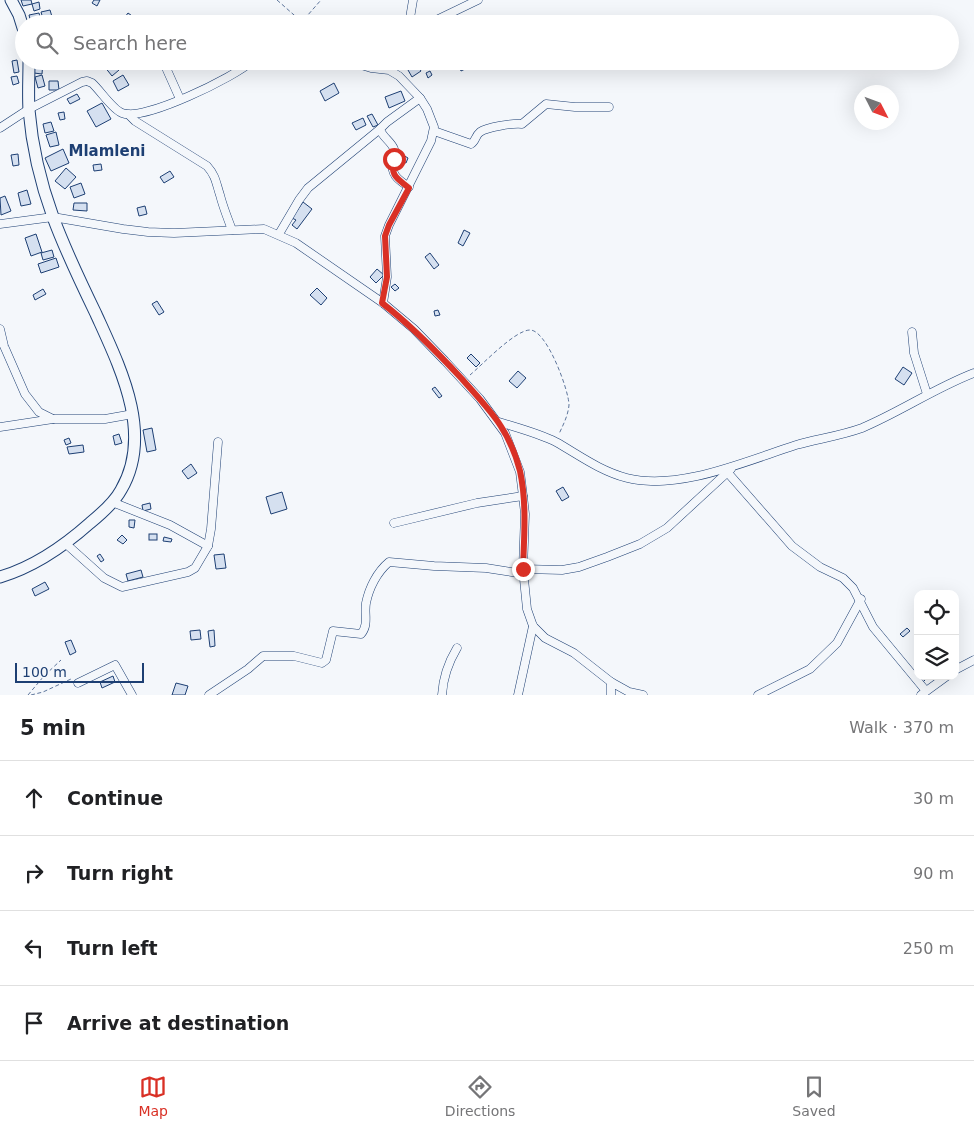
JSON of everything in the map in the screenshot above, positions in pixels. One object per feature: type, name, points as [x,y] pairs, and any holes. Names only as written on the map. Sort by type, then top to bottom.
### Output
[{"type":"main road","points":[[11,0],[19,15]]},
{"type":"main road","points":[[0,578],[30,566],[65,543],[99,516],[121,492],[129,475],[134,451],[133,414],[126,388],[112,348],[95,314],[53,217],[34,149],[29,109],[29,70]]},
{"type":"street","points":[[410,15],[413,0]]},
{"type":"street","points":[[447,15],[478,0]]},
{"type":"street","points":[[167,70],[180,99]]},
{"type":"street","points":[[0,128],[29,109],[68,88],[87,81],[97,87],[119,112],[128,114],[147,112],[180,99],[240,70]]},
{"type":"street","points":[[382,303],[387,277],[385,236],[434,131],[430,117],[420,98],[394,72],[387,70]]},
{"type":"street","points":[[278,234],[308,188],[387,122],[420,98]]},
{"type":"street","points":[[434,131],[470,144],[478,133],[487,128],[497,128],[509,123],[522,124],[546,104],[609,108]]},
{"type":"street","points":[[128,114],[135,121],[207,166],[214,173],[219,194],[232,230]]},
{"type":"street","points":[[380,129],[382,135],[391,144],[394,151],[393,172],[409,188]]},
{"type":"street","points":[[0,224],[53,217],[148,232],[174,233],[260,228],[278,234],[308,251],[382,303],[414,329],[480,399],[499,422],[515,456],[520,472],[523,496],[523,572],[527,609],[533,626],[545,638],[574,653],[611,682],[629,692],[643,695]]},
{"type":"street","points":[[0,330],[4,346],[25,394],[37,410],[54,419]]},
{"type":"street","points":[[912,332],[914,353],[927,394]]},
{"type":"street","points":[[499,422],[556,442],[599,468],[626,478],[653,481],[680,479],[734,466],[795,445],[862,427],[974,373]]},
{"type":"street","points":[[0,427],[54,419],[105,419],[133,414]]},
{"type":"street","points":[[65,543],[104,578],[122,588],[188,572],[195,568],[208,546],[218,442]]},
{"type":"street","points":[[209,695],[248,669],[263,656],[294,656],[322,663],[326,660],[333,631],[361,634],[364,631],[366,628],[366,604],[372,584],[384,566],[390,562],[523,572],[579,567],[640,544],[667,528],[734,466]]},
{"type":"street","points":[[728,473],[792,546],[820,567],[843,578],[853,588],[861,599],[873,626],[923,693],[941,680]]},
{"type":"street","points":[[394,523],[477,502],[523,496]]},
{"type":"street","points":[[112,502],[170,525],[208,546]]},
{"type":"street","points":[[758,695],[810,668],[837,643],[861,599]]},
{"type":"street","points":[[518,695],[533,626]]},
{"type":"street","points":[[442,695],[442,683],[448,665],[457,648]]},
{"type":"street","points":[[959,668],[974,660]]},
{"type":"street","points":[[76,680],[115,665],[132,695]]},
{"type":"street","points":[[611,682],[611,695]]},
{"type":"path","points":[[277,0],[293,15]]},
{"type":"path","points":[[308,15],[321,0]]},
{"type":"path","points":[[463,381],[514,336],[530,330],[537,332],[551,350],[569,403],[568,414],[556,442]]},
{"type":"path","points":[[30,695],[44,676],[61,660]]},
{"type":"path","points":[[30,695],[76,680]]},
{"type":"building","points":[[21,0],[31,0],[32,4],[23,6]]},
{"type":"building","points":[[94,0],[100,0],[97,6],[92,3]]},
{"type":"building","points":[[39,2],[40,9],[34,11],[32,4]]},
{"type":"building","points":[[50,10],[52,15],[42,15],[41,12]]},
{"type":"building","points":[[15,60],[15,70],[19,70],[19,72],[14,73],[12,61]]},
{"type":"building","points":[[34,70],[42,70],[42,74],[34,73]]},
{"type":"building","points":[[107,70],[119,70],[112,76]]},
{"type":"building","points":[[408,70],[420,70],[421,71],[412,77]]},
{"type":"building","points":[[430,71],[432,75],[428,78],[426,73]]},
{"type":"building","points":[[42,75],[45,86],[38,88],[35,77]]},
{"type":"building","points":[[123,75],[129,85],[118,91],[113,81]]},
{"type":"building","points":[[17,76],[19,83],[13,85],[11,77]]},
{"type":"building","points":[[49,81],[58,81],[59,90],[49,90]]},
{"type":"building","points":[[334,83],[339,93],[325,101],[320,91]]},
{"type":"building","points":[[401,91],[405,101],[389,108],[385,97]]},
{"type":"building","points":[[77,94],[80,99],[70,104],[67,99]]},
{"type":"building","points":[[102,103],[111,119],[96,127],[87,111]]},
{"type":"building","points":[[64,112],[65,119],[60,120],[58,113]]},
{"type":"building","points":[[372,114],[378,125],[373,127],[367,116]]},
{"type":"building","points":[[363,118],[366,125],[356,130],[352,123]]},
{"type":"building","points":[[51,122],[54,131],[45,133],[43,124]]},
{"type":"building","points":[[56,132],[59,145],[50,147],[46,135]]},
{"type":"building","points":[[63,149],[69,163],[51,171],[45,158]]},
{"type":"building","points":[[18,154],[19,165],[13,166],[11,155]]},
{"type":"building","points":[[403,155],[408,158],[406,163],[400,161]]},
{"type":"building","points":[[101,164],[102,170],[94,171],[93,165]]},
{"type":"building","points":[[66,168],[76,177],[65,189],[55,181]]},
{"type":"building","points":[[170,171],[174,177],[164,183],[160,177]]},
{"type":"building","points":[[81,183],[85,194],[74,198],[70,187]]},
{"type":"building","points":[[27,190],[31,204],[21,206],[18,193]]},
{"type":"building","points":[[5,196],[11,211],[1,215],[0,198]]},
{"type":"building","points":[[303,202],[312,209],[297,229],[292,225],[296,220],[292,218]]},
{"type":"building","points":[[74,203],[87,203],[87,211],[73,210]]},
{"type":"building","points":[[145,206],[147,214],[139,216],[137,208]]},
{"type":"building","points":[[464,230],[470,233],[463,246],[458,243]]},
{"type":"building","points":[[36,234],[42,252],[31,256],[25,238]]},
{"type":"building","points":[[52,250],[54,257],[43,260],[41,253]]},
{"type":"building","points":[[430,253],[439,265],[434,269],[425,257]]},
{"type":"building","points":[[56,258],[59,267],[41,273],[38,264]]},
{"type":"building","points":[[377,269],[384,275],[376,283],[370,277]]},
{"type":"building","points":[[395,284],[399,288],[395,291],[391,287]]},
{"type":"building","points":[[317,288],[327,298],[321,305],[310,295]]},
{"type":"building","points":[[43,289],[46,294],[35,300],[33,295]]},
{"type":"building","points":[[157,301],[164,312],[159,315],[152,304]]},
{"type":"building","points":[[438,310],[440,315],[435,316],[434,311]]},
{"type":"building","points":[[471,354],[480,363],[476,367],[467,358]]},
{"type":"building","points":[[903,367],[912,373],[904,385],[895,379]]},
{"type":"building","points":[[518,371],[526,378],[517,388],[509,381]]},
{"type":"building","points":[[435,387],[442,396],[439,398],[432,389]]},
{"type":"building","points":[[152,428],[156,450],[147,452],[143,430]]},
{"type":"building","points":[[119,434],[122,443],[115,445],[113,436]]},
{"type":"building","points":[[69,438],[71,443],[66,445],[64,440]]},
{"type":"building","points":[[83,445],[84,452],[69,454],[67,447]]},
{"type":"building","points":[[191,464],[197,473],[188,479],[182,471]]},
{"type":"building","points":[[563,487],[569,497],[562,501],[556,491]]},
{"type":"building","points":[[282,492],[287,509],[271,514],[266,497]]},
{"type":"building","points":[[150,503],[151,509],[143,511],[142,505]]},
{"type":"building","points":[[129,520],[135,520],[134,528],[129,527]]},
{"type":"building","points":[[149,534],[157,534],[157,540],[149,540]]},
{"type":"building","points":[[122,535],[127,540],[123,544],[117,540]]},
{"type":"building","points":[[164,537],[172,539],[171,542],[163,541]]},
{"type":"building","points":[[100,554],[104,560],[101,562],[97,556]]},
{"type":"building","points":[[224,554],[226,568],[216,569],[214,555]]},
{"type":"building","points":[[141,570],[143,577],[128,581],[126,574]]},
{"type":"building","points":[[45,582],[49,589],[35,596],[32,589]]},
{"type":"building","points":[[907,628],[910,631],[903,637],[900,634]]},
{"type":"building","points":[[200,630],[201,639],[191,640],[190,631]]},
{"type":"building","points":[[214,630],[215,646],[210,647],[208,631]]},
{"type":"building","points":[[71,640],[76,652],[70,655],[65,642]]},
{"type":"building","points":[[113,676],[115,682],[102,688],[100,682]]},
{"type":"building","points":[[176,683],[188,686],[185,695],[172,695]]},
{"type":"district","name":"Mlamleni","points":[[107,151]]},
{"type":"route","points":[[394,159],[392,166],[394,175],[409,188],[385,236],[387,277],[382,303],[414,329],[445,361],[480,399],[499,422],[505,433],[520,472],[524,514],[523,569]]}]
